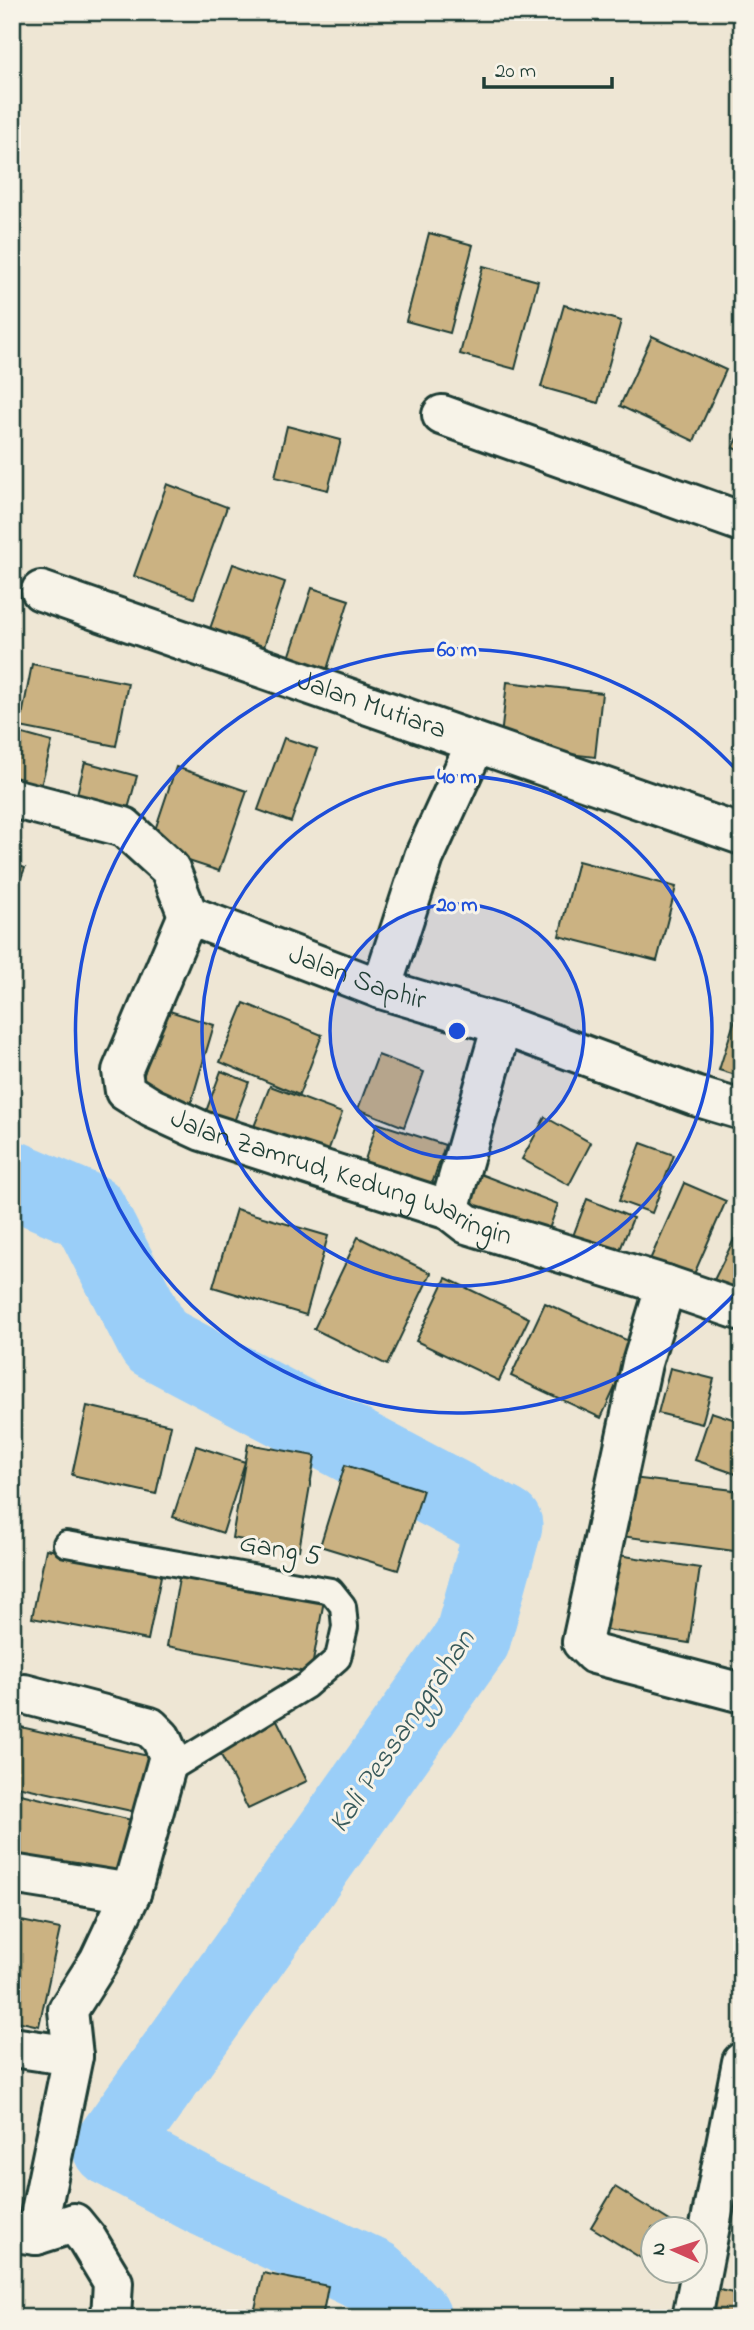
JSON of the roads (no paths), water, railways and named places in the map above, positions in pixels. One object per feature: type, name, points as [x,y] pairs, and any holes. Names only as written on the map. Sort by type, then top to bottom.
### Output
[{"type":"street","points":[[442,415],[742,522]]},
{"type":"street","name":"Jalan Mutiara","points":[[41,591],[742,835]]},
{"type":"street","points":[[381,989],[424,857],[476,743]]},
{"type":"street","points":[[12,798],[124,827],[170,869],[188,915]]},
{"type":"street","name":"Jalan Saphir","points":[[188,915],[381,989],[502,1025],[695,1096],[742,1110]]},
{"type":"street","name":"Jalan Zamrud, Kedung Waringin","points":[[188,915],[122,1071],[125,1091],[152,1108],[202,1131],[449,1210],[467,1224],[742,1311]]},
{"type":"street","points":[[449,1210],[502,1025]]},
{"type":"street","points":[[666,1285],[642,1363],[582,1642],[594,1654],[742,1693]]},
{"type":"street","points":[[24,1694],[150,1727],[161,1738],[169,1756],[131,1893],[99,1961],[68,2010],[73,2056],[24,2234],[74,2222],[113,2283],[111,2318]]},
{"type":"street","points":[[12,1874],[131,1893]]},
{"type":"street","points":[[12,2048],[73,2056]]},
{"type":"street","points":[[692,2318],[736,2123],[742,2062]]},
{"type":"lane","name":"Gang 5","points":[[66,1544],[331,1591],[343,1606],[345,1627],[338,1658],[306,1686],[164,1772]]},
{"type":"waterway","name":"Kali Pessanggrahan","points":[[12,1179],[89,1212],[155,1341],[504,1525],[472,1640],[111,2148],[205,2198],[373,2277],[413,2318]]}]
